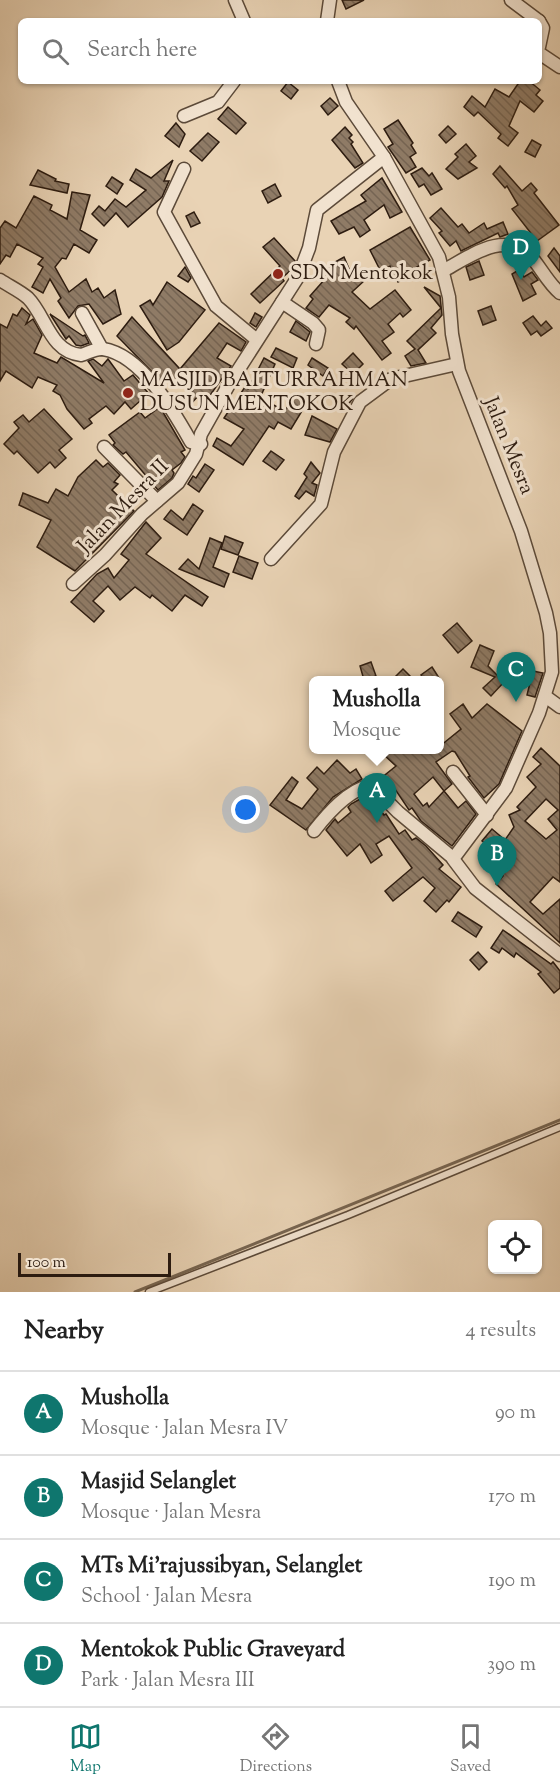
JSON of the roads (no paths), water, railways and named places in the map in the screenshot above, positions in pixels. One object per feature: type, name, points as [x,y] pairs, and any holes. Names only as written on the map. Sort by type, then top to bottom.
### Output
[{"type":"street","points":[[235,0],[243,18]]},
{"type":"street","points":[[327,18],[330,0]]},
{"type":"street","points":[[511,0],[535,18]]},
{"type":"street","points":[[542,55],[560,67]]},
{"type":"street","points":[[184,116],[218,102],[232,84]]},
{"type":"street","name":"Jalan Mesra","points":[[339,84],[346,102],[384,157],[439,257],[457,364],[476,421],[507,494],[546,613],[552,651],[552,672],[545,696],[506,788],[453,858]]},
{"type":"street","name":"Jalan Mesra II","points":[[74,584],[178,483],[201,444],[201,434],[212,414],[305,261],[317,210],[384,157]]},
{"type":"street","points":[[184,169],[164,212],[216,306],[257,340]]},
{"type":"street","points":[[443,271],[491,246],[511,245],[529,254],[560,293]]},
{"type":"street","points":[[0,280],[27,297],[48,333],[63,347],[81,355],[102,349],[117,355],[138,370],[172,406],[191,442],[201,444]]},
{"type":"street","points":[[282,302],[313,323],[319,330],[316,344]]},
{"type":"street","points":[[82,313],[102,349]]},
{"type":"street","points":[[271,559],[321,504],[334,452],[360,402],[391,379],[457,364]]},
{"type":"street","points":[[104,447],[157,501]]},
{"type":"street","points":[[545,696],[560,707]]},
{"type":"street","points":[[453,772],[487,815]]},
{"type":"street","points":[[314,831],[336,806],[371,785],[398,812],[453,858],[475,888],[560,955]]},
{"type":"lane","points":[[149,1292],[348,1215],[560,1127]]},
{"type":"waterway","points":[[135,1292],[560,1120]]},
{"type":"place","name":"SDN Mentokok","points":[[278,274]]},
{"type":"place","name":"Mentokok Public Graveyard","points":[[521,280]]},
{"type":"place","name":"MASJID BAITURRAHMAN DUSUN MENTOKOK","points":[[128,393]]},
{"type":"place","name":"MTs Mi'rajussibyan, Selanglet","points":[[516,702]]},
{"type":"place","name":"Musholla","points":[[377,823]]},
{"type":"place","name":"Masjid Selanglet","points":[[497,886]]}]
